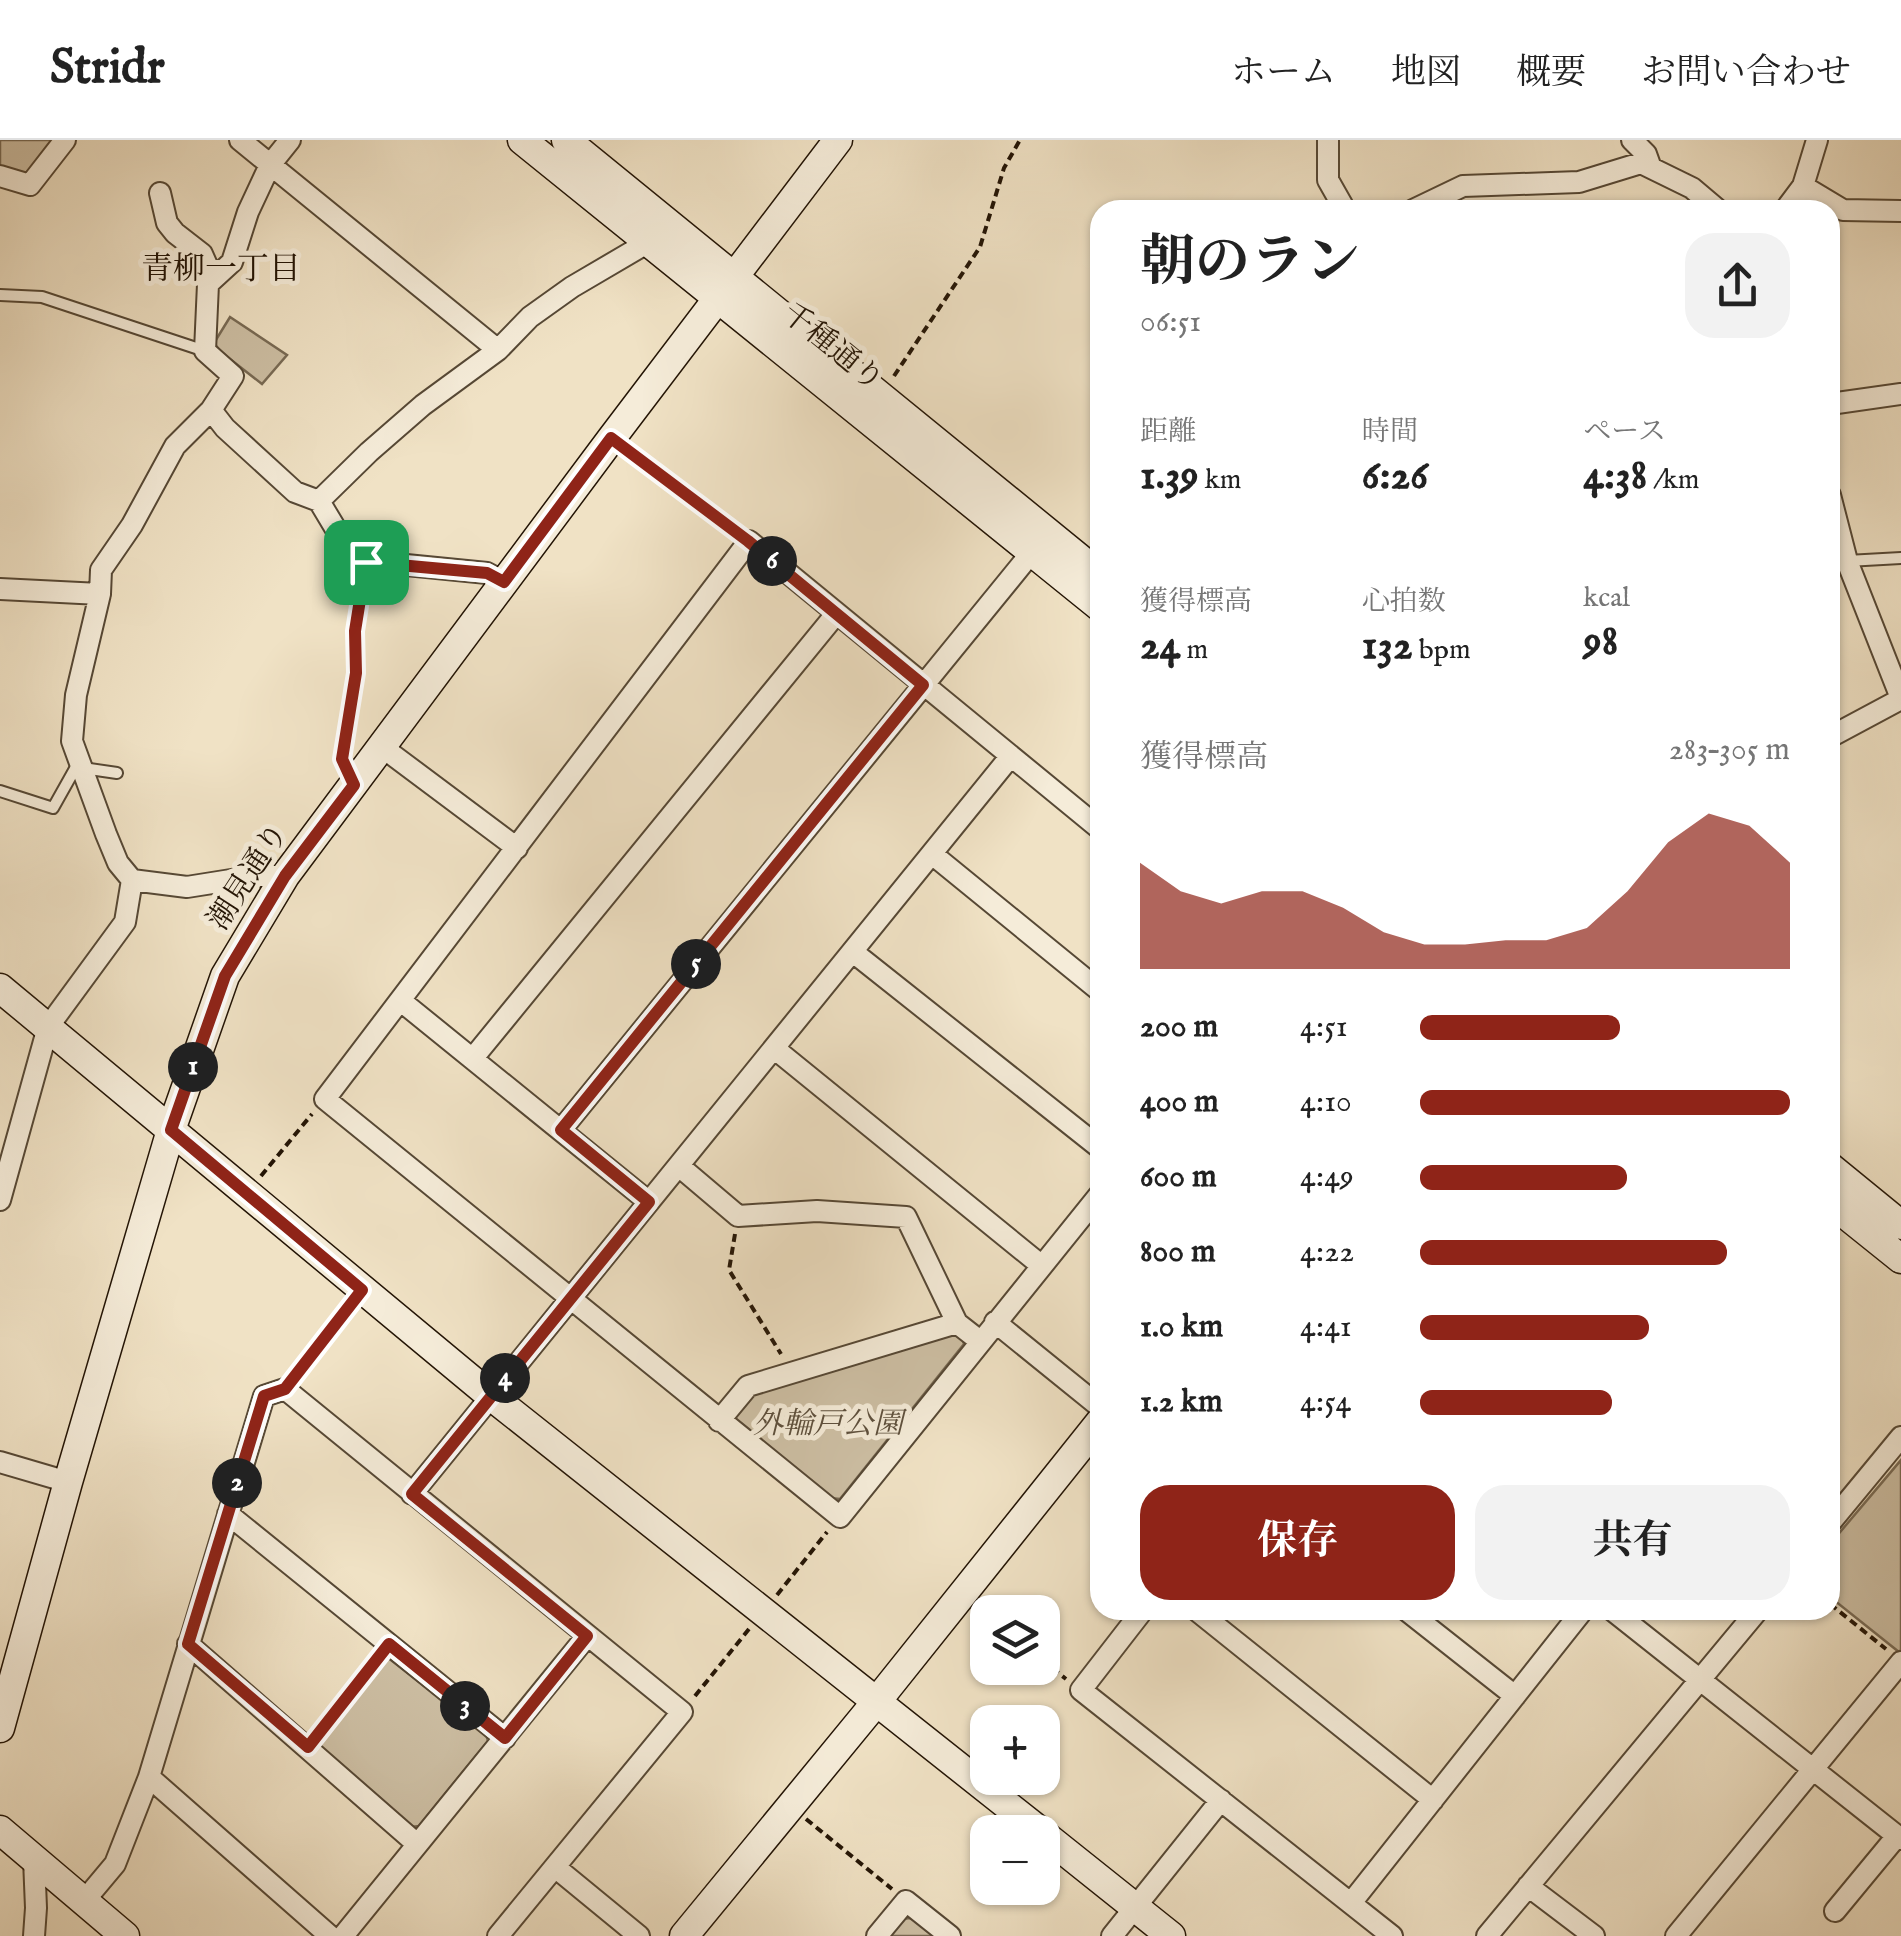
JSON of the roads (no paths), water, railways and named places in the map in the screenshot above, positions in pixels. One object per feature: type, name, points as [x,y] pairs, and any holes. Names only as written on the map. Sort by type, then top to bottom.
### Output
[{"type":"street","points":[[0,176],[30,184],[65,140]]},
{"type":"street","points":[[240,140],[498,350]]},
{"type":"street","points":[[285,876],[256,876],[187,887],[132,880],[118,863],[72,740],[76,695],[100,594],[101,570],[132,526],[175,446],[211,410],[233,376],[205,351],[208,284],[232,262],[248,212],[270,164],[290,140]]},
{"type":"street","name":"千種通り","points":[[522,140],[647,243],[726,288],[880,396],[1090,567]]},
{"type":"street","name":"千種通り","points":[[566,140],[726,288],[1090,599]]},
{"type":"street","name":"潮見通り","points":[[0,1728],[171,1130],[225,976],[285,876],[838,140]]},
{"type":"street","points":[[1328,140],[1328,180],[1339,200]]},
{"type":"street","points":[[1632,140],[1646,154],[1650,168]]},
{"type":"street","points":[[1792,200],[1802,186],[1817,140]]},
{"type":"street","points":[[1434,200],[1463,186],[1579,182],[1642,163],[1692,188],[1706,200]]},
{"type":"street","points":[[1802,186],[1826,200]]},
{"type":"street","points":[[160,193],[167,222],[202,254],[213,279]]},
{"type":"street","points":[[1840,208],[1901,211]]},
{"type":"street","points":[[319,501],[423,404],[498,350],[530,317],[647,243]]},
{"type":"street","points":[[1840,403],[1901,394]]},
{"type":"street","points":[[211,410],[225,428],[295,492],[319,501],[340,536],[366,562],[487,573],[504,582]]},
{"type":"street","points":[[1090,821],[748,541],[325,1099],[840,1517],[1090,1206]]},
{"type":"street","points":[[561,1130],[1032,552]]},
{"type":"street","points":[[1840,565],[1901,699],[1840,732]]},
{"type":"street","points":[[0,588],[100,594]]},
{"type":"street","points":[[472,1058],[836,614]]},
{"type":"street","points":[[382,748],[517,848]]},
{"type":"street","points":[[412,1494],[1010,757]]},
{"type":"street","points":[[932,854],[1090,983]]},
{"type":"street","points":[[0,1200],[5,1160],[48,1026],[125,922],[132,880]]},
{"type":"street","points":[[853,952],[1090,1140]]},
{"type":"street","points":[[0,988],[490,1396],[1019,1815]]},
{"type":"street","points":[[400,1001],[649,1202]]},
{"type":"street","points":[[774,1050],[1042,1266]]},
{"type":"street","points":[[679,1166],[738,1216],[817,1211],[906,1217],[957,1324],[980,1341]]},
{"type":"street","points":[[1840,1174],[1901,1224]]},
{"type":"street","points":[[1840,1210],[1901,1259]]},
{"type":"street","points":[[995,1322],[1090,1399]]},
{"type":"street","points":[[720,1421],[748,1386],[957,1324]]},
{"type":"street","points":[[84,1901],[115,1864],[149,1777],[264,1396],[285,1389],[682,1712],[498,1936]]},
{"type":"street","points":[[684,1936],[1090,1434]]},
{"type":"street","points":[[1840,1511],[1901,1437]]},
{"type":"street","points":[[0,1462],[68,1482]]},
{"type":"street","points":[[228,1514],[505,1738]]},
{"type":"street","points":[[1135,1620],[1080,1690],[1392,1936]]},
{"type":"street","points":[[1208,1620],[1433,1800]]},
{"type":"street","points":[[1419,1620],[1515,1696]]},
{"type":"street","points":[[1351,1903],[1575,1620]]},
{"type":"street","points":[[1625,1620],[1899,1838],[1835,1911]]},
{"type":"street","points":[[1487,1936],[1750,1620]]},
{"type":"street","points":[[343,1936],[587,1636]]},
{"type":"street","points":[[188,1644],[417,1844]]},
{"type":"street","points":[[1676,1936],[1813,1770],[1894,1656]]},
{"type":"street","points":[[149,1777],[330,1936]]},
{"type":"street","points":[[1112,1936],[1222,1800]]},
{"type":"street","points":[[0,1830],[125,1936]]},
{"type":"street","points":[[1060,1847],[1171,1936]]},
{"type":"street","points":[[34,1859],[34,1936]]},
{"type":"street","points":[[555,1867],[638,1936]]},
{"type":"street","points":[[1528,1886],[1594,1936]]},
{"type":"street","points":[[877,1936],[906,1901],[950,1936]]},
{"type":"lane","points":[[0,295],[42,297],[205,351]]},
{"type":"lane","points":[[1840,563],[1901,558]]},
{"type":"lane","points":[[354,785],[342,759],[356,673],[355,631],[366,562]]},
{"type":"lane","points":[[0,791],[53,808],[76,767],[117,773]]},
{"type":"district","name":"青柳一丁目","points":[[221,270]]},
{"type":"park label","name":"外輪戸公園","points":[[828,1425]]}]
